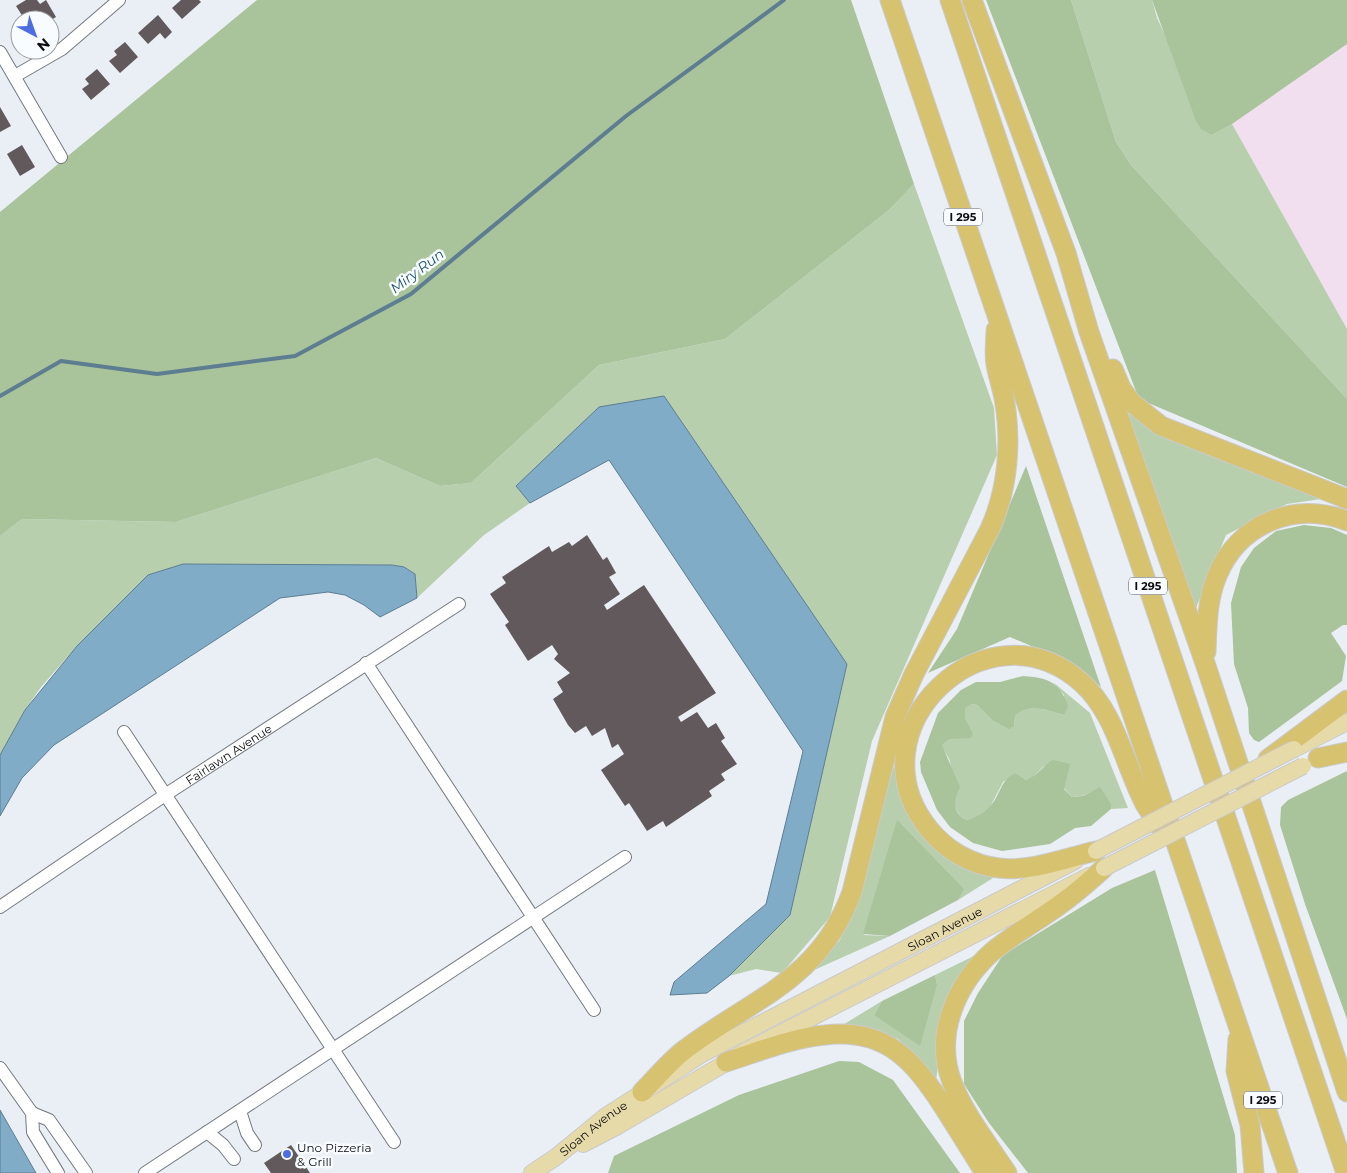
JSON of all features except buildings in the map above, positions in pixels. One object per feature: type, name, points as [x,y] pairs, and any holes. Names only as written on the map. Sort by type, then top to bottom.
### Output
[{"type":"highway","name":"I 295","points":[[890,0],[1288,1173]]},
{"type":"highway","name":"I 295","points":[[950,0],[1346,1173]]},
{"type":"highway","points":[[972,0],[1077,285],[1121,388],[1145,415],[1161,426],[1184,437],[1347,499]]},
{"type":"highway","points":[[1077,285],[1089,332],[1205,663],[1347,1092]]},
{"type":"highway","points":[[642,1092],[683,1052],[777,989],[806,966],[823,947],[842,918],[852,892],[895,717],[914,674],[990,529],[1001,498],[1007,461],[1008,429],[1004,398],[996,362],[997,316]]},
{"type":"highway","points":[[1205,663],[1211,594],[1220,569],[1238,543],[1262,524],[1288,515],[1314,513],[1347,521]]},
{"type":"highway","points":[[1096,851],[1026,867],[1000,868],[963,857],[947,847],[933,834],[915,808],[908,788],[905,766],[913,724],[922,706],[939,685],[974,663],[1002,656],[1039,660],[1074,676],[1088,689],[1106,716],[1145,804],[1179,856]]},
{"type":"highway","points":[[1252,770],[1292,746],[1347,700]]},
{"type":"highway","points":[[1310,762],[1347,752]]},
{"type":"highway","points":[[1007,1173],[967,1110],[952,1082],[946,1062],[945,1044],[950,1016],[964,988],[984,961],[1017,933],[1070,897],[1104,868]]},
{"type":"highway","points":[[1305,961],[1347,1056]]},
{"type":"highway","points":[[1238,1027],[1236,1072],[1249,1118],[1254,1173]]},
{"type":"highway","points":[[726,1062],[796,1040],[825,1035],[860,1036],[888,1045],[906,1056],[921,1072],[985,1173]]},
{"type":"main road","points":[[1292,746],[1347,722]]},
{"type":"main road","name":"Sloan Avenue","points":[[556,1157],[616,1127],[726,1062],[1347,743]]},
{"type":"main road","name":"Sloan Avenue","points":[[532,1173],[556,1157],[606,1116],[722,1042],[1252,770]]},
{"type":"street","points":[[15,76],[62,49],[119,0]]},
{"type":"street","points":[[0,52],[61,157]]},
{"type":"street","name":"Fairlawn Avenue","points":[[0,907],[165,795],[459,604]]},
{"type":"street","points":[[366,663],[594,1010]]},
{"type":"street","points":[[124,732],[394,1142]]},
{"type":"street","points":[[145,1173],[625,857]]},
{"type":"street","points":[[0,1068],[32,1113],[48,1120],[86,1173]]},
{"type":"street","points":[[240,1111],[247,1133],[255,1145]]},
{"type":"street","points":[[32,1113],[33,1132],[58,1173]]},
{"type":"street","points":[[207,1132],[234,1159]]},
{"type":"shaded area","points":[[1347,44],[1347,329],[1232,124]]},
{"type":"green space","points":[[257,0],[851,0],[914,184],[889,210],[725,339],[599,365],[471,483],[440,486],[376,458],[176,522],[22,519],[0,536],[0,212]]},
{"type":"green space","points":[[986,0],[1071,0],[1116,142],[1131,165],[1347,399],[1347,487],[1139,399]]},
{"type":"green space","points":[[1071,0],[1152,0],[1157,18],[1212,135],[1232,124],[1347,329],[1347,399],[1131,165],[1116,142]]},
{"type":"green space","points":[[1152,0],[1347,0],[1347,44],[1232,124],[1212,135],[1201,129],[1196,121]]},
{"type":"green space","points":[[914,184],[994,408],[997,455],[872,741],[830,917],[782,973],[756,969],[729,976],[790,915],[847,664],[664,396],[516,486],[530,503],[484,535],[417,598],[415,574],[404,567],[392,565],[183,564],[149,575],[77,646],[41,687],[25,710],[0,755],[0,536],[22,519],[176,522],[376,458],[440,486],[471,483],[599,365],[725,339],[889,210]]},
{"type":"green space","points":[[1126,414],[1131,415],[1163,437],[1321,499],[1287,504],[1226,535],[1196,608]]},
{"type":"green space","points":[[1026,466],[1101,687],[1074,664],[1010,637],[928,673],[957,629]]},
{"type":"green space","points":[[1304,525],[1331,528],[1347,535],[1347,625],[1343,625],[1331,633],[1346,656],[1342,681],[1259,742],[1254,740],[1249,733],[1248,708],[1234,664],[1231,603],[1241,567],[1254,548],[1276,531]]},
{"type":"green space","points":[[1023,676],[1052,682],[1061,691],[1068,706],[1064,715],[1038,709],[1026,710],[1015,716],[1014,726],[1009,729],[991,719],[977,705],[972,704],[965,708],[965,718],[973,733],[971,738],[950,739],[942,745],[960,787],[955,801],[958,814],[967,820],[979,815],[994,802],[1004,783],[1011,776],[1016,773],[1026,780],[1053,760],[1070,764],[1064,789],[1072,797],[1083,796],[1100,787],[1112,805],[1111,809],[1091,826],[1075,828],[1050,844],[1002,851],[973,843],[950,827],[937,810],[921,772],[920,762],[938,713],[961,690],[976,682],[1000,682]]},
{"type":"green space","points":[[1053,682],[1090,713],[1128,808],[1111,809],[1112,805],[1100,788],[1082,796],[1072,797],[1044,766],[1031,779],[1026,780],[1016,773],[1003,782],[990,807],[977,817],[967,820],[956,810],[952,795],[951,769],[942,745],[950,739],[973,733],[965,718],[964,708],[972,704],[977,705],[991,719],[1014,726],[1015,716],[1026,710],[1038,709],[1064,715],[1064,695]]},
{"type":"green space","points":[[894,765],[917,824],[953,861],[993,878],[958,900],[963,889],[863,935],[890,936],[812,971],[840,940],[865,873]]},
{"type":"green space","points":[[1347,771],[1347,1019],[1305,904],[1280,825],[1281,807],[1288,800]]},
{"type":"green space","points":[[897,820],[964,889],[958,900],[890,936],[863,934]]},
{"type":"green space","points":[[1155,870],[1235,1135],[1237,1173],[1028,1173],[989,1123],[964,1084],[964,1021],[978,993],[1003,955],[1112,888]]},
{"type":"green space","points":[[976,955],[945,1008],[936,1081],[898,1039],[841,1026],[882,1001],[874,1015],[937,984],[935,975]]},
{"type":"green space","points":[[935,975],[937,984],[920,1046],[874,1015],[882,1001]]},
{"type":"green space","points":[[839,1061],[859,1062],[893,1080],[960,1173],[608,1173],[614,1156],[739,1095]]},
{"type":"water","points":[[664,396],[847,664],[790,915],[729,976],[707,993],[670,995],[674,982],[766,904],[803,751],[609,460],[530,503],[516,486],[599,407]]},
{"type":"water","points":[[183,564],[392,565],[404,567],[415,574],[417,598],[380,617],[364,605],[345,595],[328,592],[280,598],[54,745],[22,778],[0,816],[0,755],[25,710],[77,646],[148,575]]},
{"type":"water","points":[[0,1110],[36,1173],[0,1173]]},
{"type":"waterway","name":"Miry Run","points":[[0,396],[61,361],[157,374],[295,356],[411,294],[626,116],[784,0]]},
{"type":"place","name":"Uno Pizzeria & Grill","points":[[287,1154]]}]
